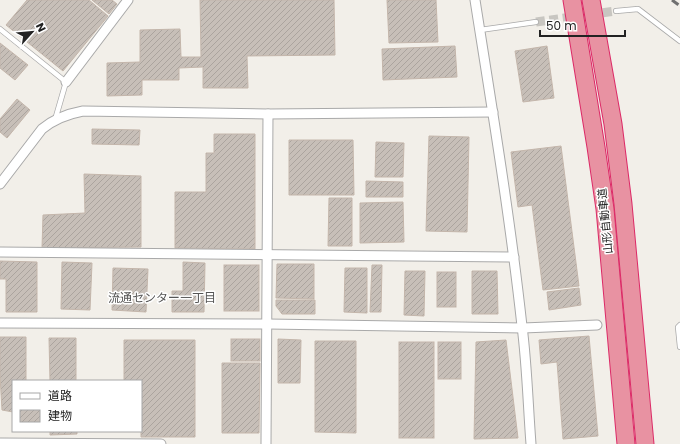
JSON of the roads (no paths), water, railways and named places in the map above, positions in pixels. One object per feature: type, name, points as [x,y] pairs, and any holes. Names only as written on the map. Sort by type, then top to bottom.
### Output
[{"type":"highway","name":"山形自動車道","points":[[572,0],[596,147],[604,208],[626,444]]},
{"type":"highway","name":"山形自動車道","points":[[591,0],[612,124],[623,204],[645,444]]},
{"type":"street","points":[[66,82],[128,0]]},
{"type":"street","points":[[475,0],[493,112],[523,328],[531,444]]},
{"type":"street","points":[[0,184],[42,129],[55,120],[83,111],[268,114],[493,112]]},
{"type":"street","points":[[266,444],[268,324],[268,114]]},
{"type":"street","points":[[0,252],[267,256],[514,257]]},
{"type":"street","points":[[0,323],[268,324],[523,328],[597,325]]},
{"type":"street","points":[[0,443],[161,444]]},
{"type":"lane","points":[[616,11],[638,9],[680,41]]},
{"type":"lane","points":[[480,30],[536,22]]},
{"type":"lane","points":[[0,29],[66,82],[55,120]]},
{"type":"lane","points":[[680,325],[678,326],[680,347]]},
{"type":"tunnel","points":[[536,22],[616,11]]},
{"type":"railway","points":[[672,0],[680,6]]},
{"type":"district","name":"流通センター一丁目","points":[[162,298]]}]
